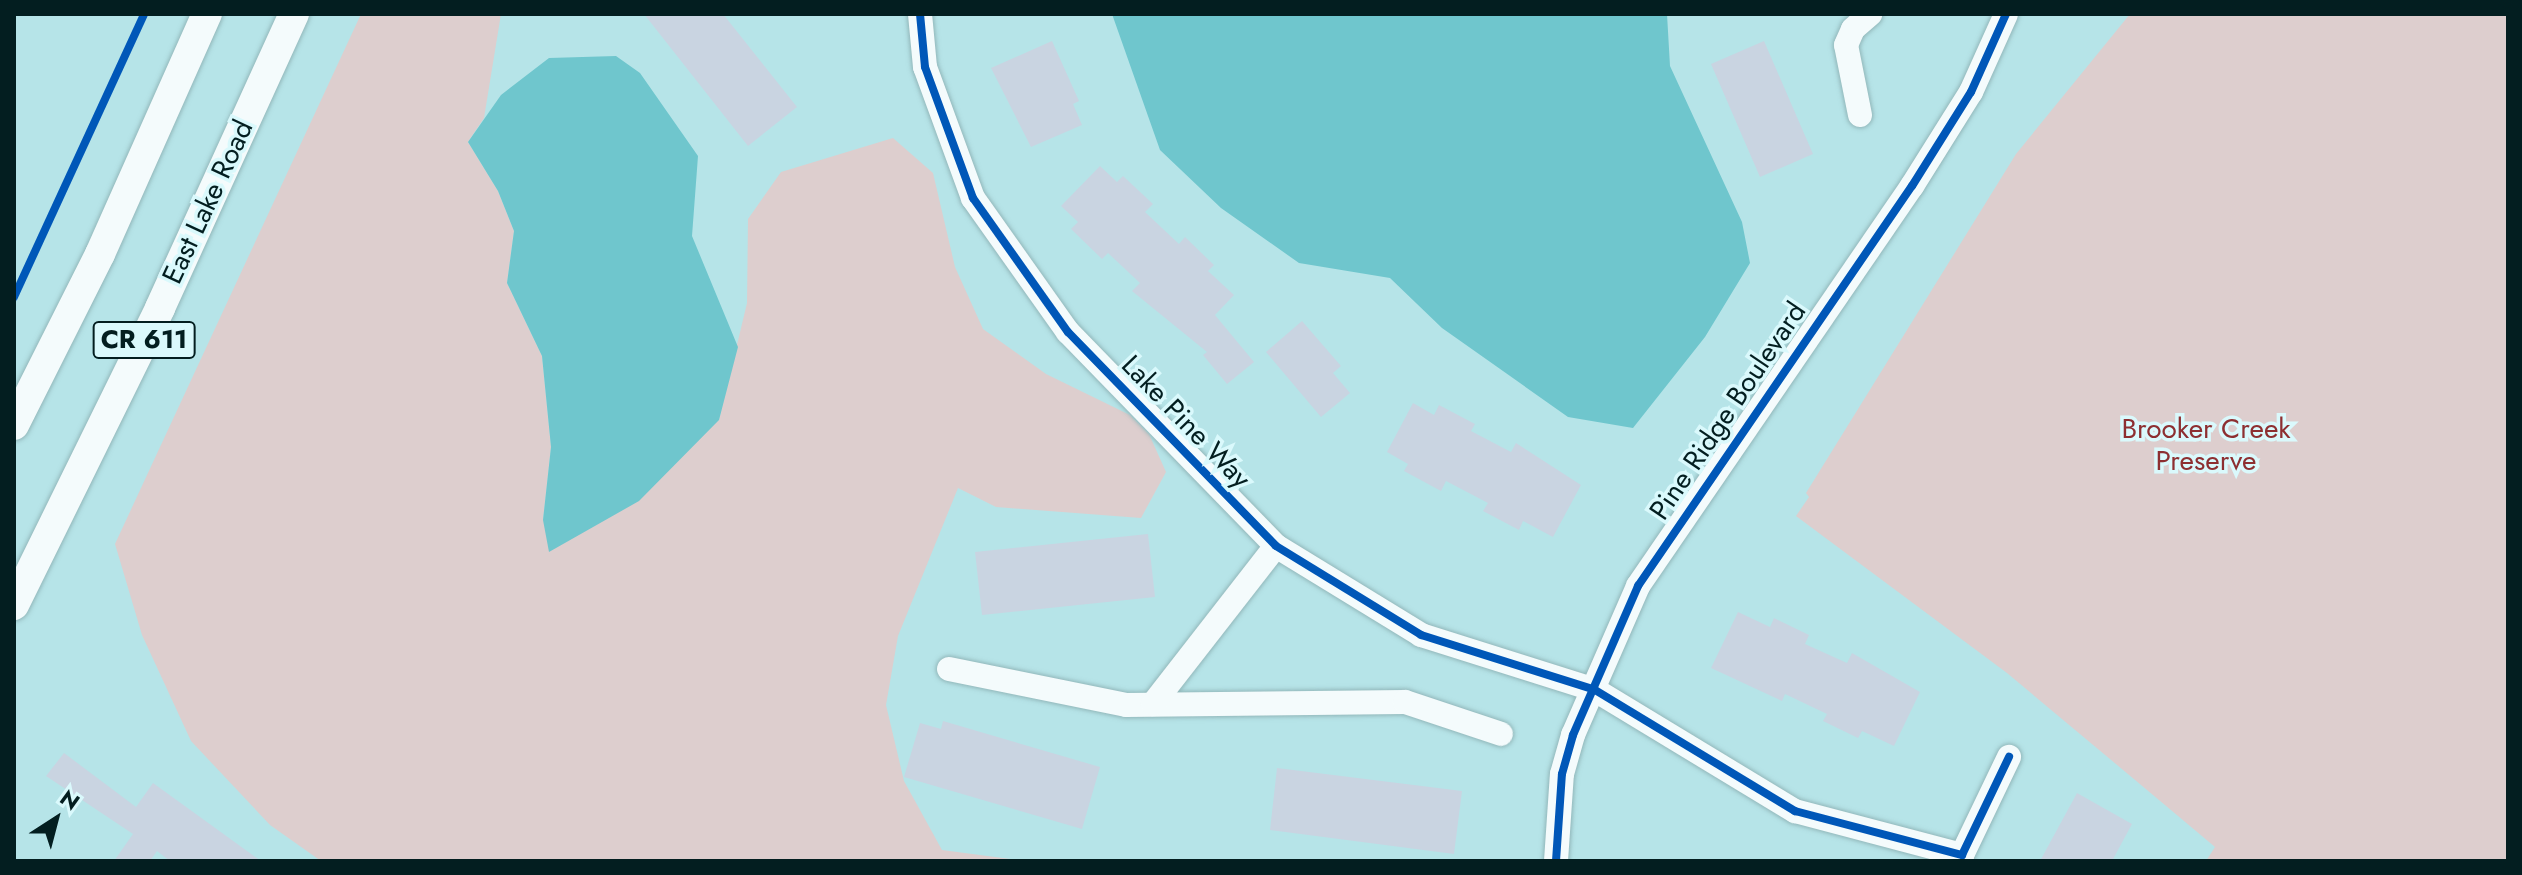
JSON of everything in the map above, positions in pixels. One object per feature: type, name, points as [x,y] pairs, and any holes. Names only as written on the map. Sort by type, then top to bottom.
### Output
[{"type":"main road","name":"CR 611","points":[[14,425],[100,254],[207,14]]},
{"type":"main road","name":"East Lake Road","points":[[14,605],[160,308],[294,14]]},
{"type":"street","name":"Lake Pine Way","points":[[920,14],[925,67],[973,198],[1068,332],[1276,546],[1421,635],[1595,690],[1795,811],[1962,855],[2009,757]]},
{"type":"street","points":[[1860,115],[1846,45],[1853,29],[1870,14]]},
{"type":"street","name":"Pine Ridge Boulevard","points":[[1556,861],[1562,774],[1573,735],[1638,586],[1912,186],[1971,92],[2006,14]]},
{"type":"street","points":[[1153,704],[1276,546]]},
{"type":"street","points":[[949,669],[1126,705],[1405,702],[1501,734]]},
{"type":"green space","points":[[361,14],[501,14],[484,118],[468,142],[498,191],[514,231],[507,283],[542,356],[551,447],[543,520],[719,420],[747,303],[748,219],[781,172],[893,138],[933,173],[955,267],[983,329],[1046,374],[1130,415],[1149,434],[1166,472],[1141,518],[996,507],[958,488],[898,636],[886,705],[904,781],[942,850],[1026,861],[321,861],[270,825],[191,741],[142,635],[115,544]]},
{"type":"green space","name":"Brooker Creek Preserve","points":[[2130,14],[2508,14],[2508,861],[2206,861],[2215,847],[2007,673],[1796,516],[1809,497],[1806,493],[2016,154]]},
{"type":"water","points":[[1112,14],[1667,14],[1670,66],[1742,222],[1750,263],[1705,337],[1633,428],[1568,417],[1442,328],[1390,278],[1299,263],[1221,208],[1160,150]]},
{"type":"water","points":[[616,56],[640,73],[698,156],[692,236],[738,347],[719,420],[639,501],[549,552],[543,520],[551,447],[542,356],[507,283],[514,231],[498,191],[468,142],[501,95],[549,58]]},
{"type":"building","points":[[644,14],[723,14],[797,107],[748,146]]},
{"type":"building","points":[[1052,41],[1079,101],[1073,104],[1082,125],[1031,147],[991,68]]},
{"type":"building","points":[[1764,41],[1813,154],[1760,177],[1711,64]]},
{"type":"building","points":[[1100,166],[1117,182],[1123,176],[1153,204],[1145,212],[1179,244],[1185,237],[1214,265],[1208,271],[1234,295],[1215,315],[1254,362],[1227,384],[1203,355],[1207,352],[1132,291],[1140,283],[1108,253],[1102,259],[1071,229],[1078,222],[1061,206]]},
{"type":"building","points":[[1302,321],[1341,366],[1333,373],[1350,393],[1321,417],[1266,352]]},
{"type":"building","points":[[1413,403],[1434,415],[1439,405],[1475,424],[1471,431],[1511,452],[1516,443],[1581,485],[1553,537],[1523,521],[1519,530],[1483,511],[1488,503],[1446,481],[1441,491],[1404,471],[1408,464],[1387,452]]},
{"type":"building","points":[[1148,534],[1155,597],[982,615],[975,552]]},
{"type":"building","points":[[1738,612],[1770,627],[1774,618],[1809,635],[1805,644],[1847,663],[1852,653],[1920,692],[1894,746],[1862,731],[1858,738],[1823,721],[1827,714],[1785,694],[1782,701],[1711,668]]},
{"type":"building","points":[[943,721],[1100,767],[1082,829],[904,777],[920,723],[941,729]]},
{"type":"building","points":[[64,753],[136,807],[153,783],[261,861],[170,861],[157,851],[150,861],[114,861],[133,834],[46,776]]},
{"type":"building","points":[[1277,768],[1462,791],[1454,854],[1270,830]]},
{"type":"building","points":[[2077,793],[2132,824],[2112,861],[2040,861]]},
{"type":"cycle path","points":[[14,297],[144,14]]},
{"type":"cycle path","points":[[920,14],[925,67],[973,198],[1068,332],[1276,546],[1421,635],[1595,690],[1795,811],[1962,855],[2009,757]]},
{"type":"cycle path","points":[[1556,861],[1562,774],[1573,735],[1638,586],[1912,186],[1971,92],[2006,14]]}]
